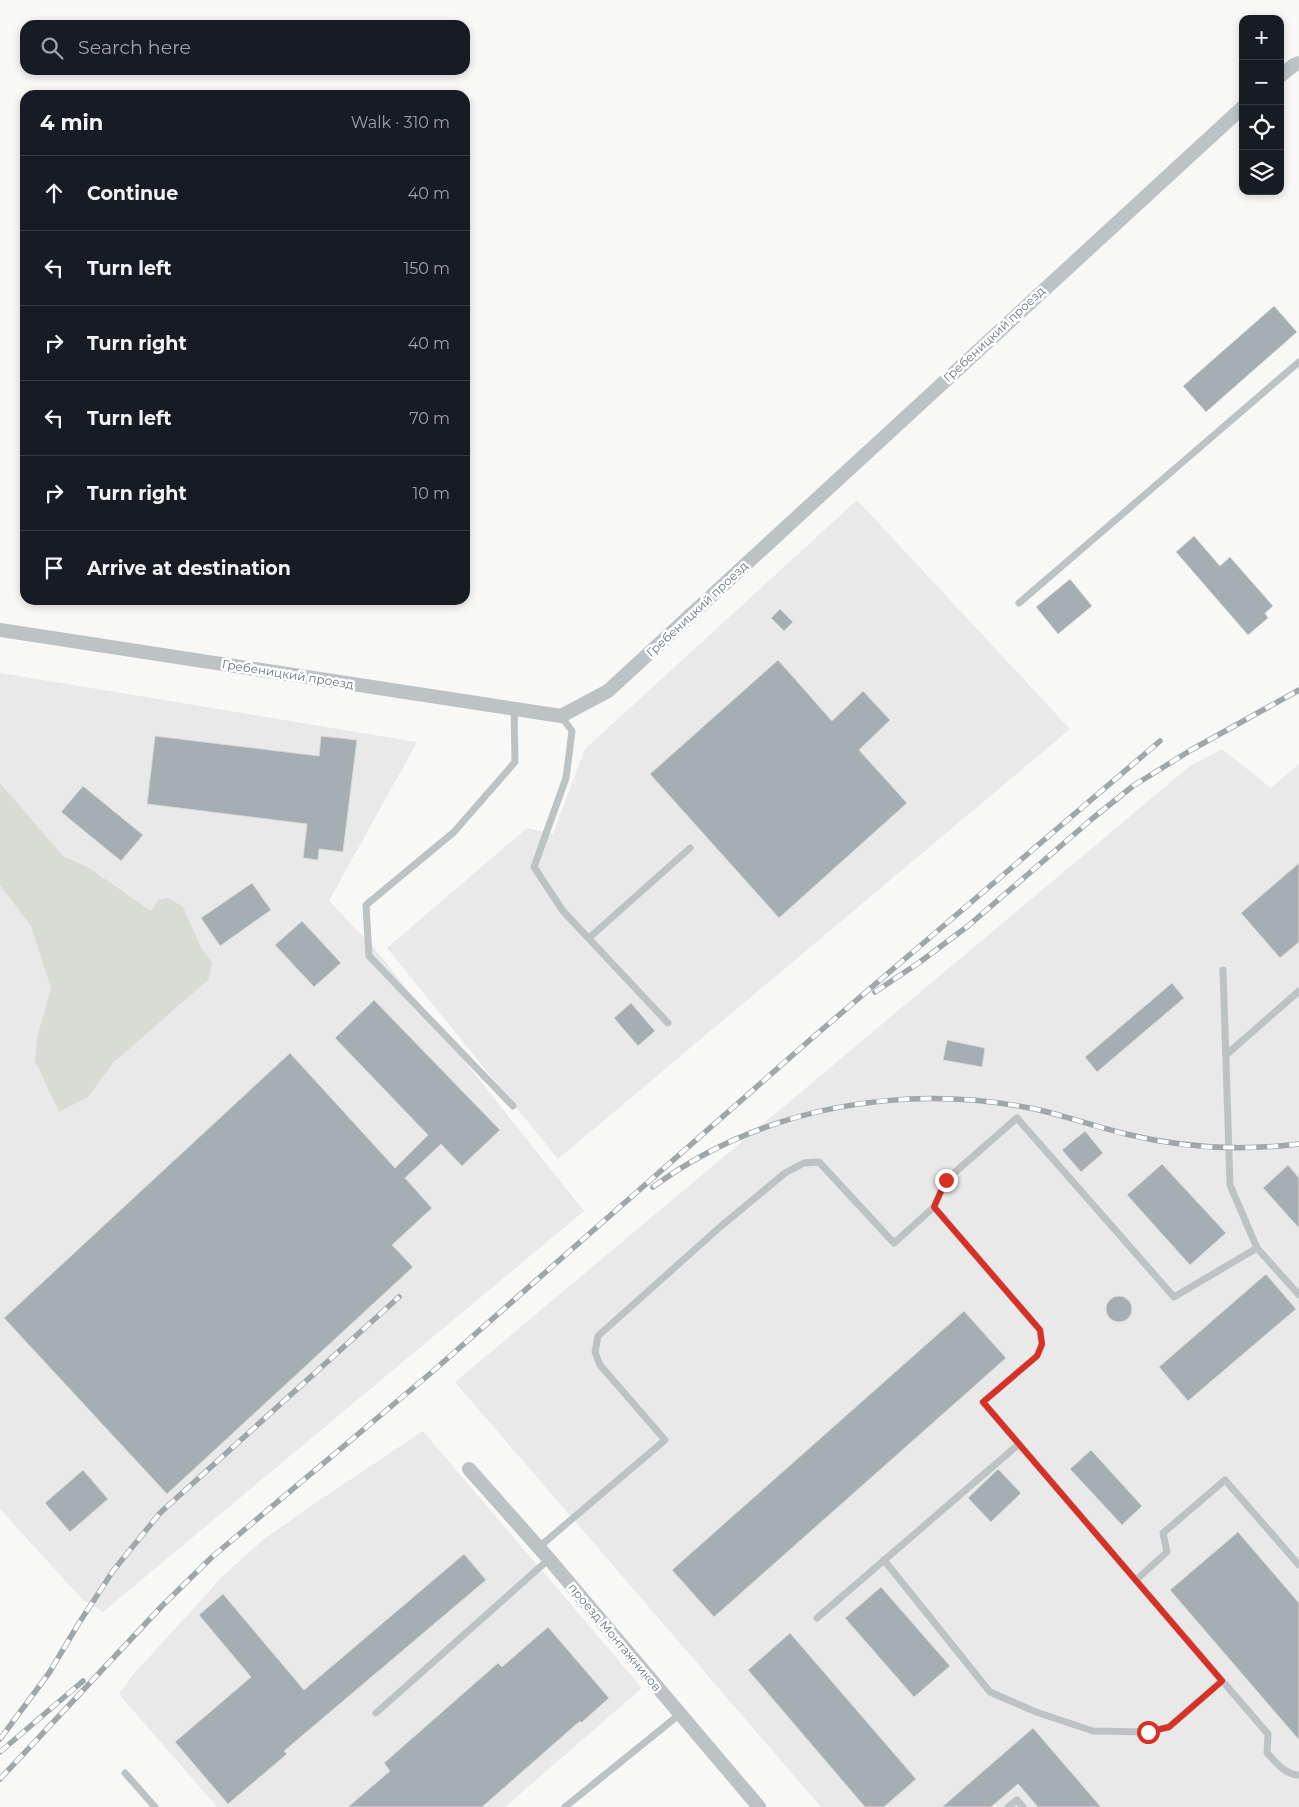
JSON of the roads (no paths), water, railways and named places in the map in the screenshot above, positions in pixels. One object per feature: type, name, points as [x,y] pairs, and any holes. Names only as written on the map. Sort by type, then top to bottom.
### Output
[{"type":"street","points":[[1284,73],[1299,63]]},
{"type":"street","name":"Гребеницкий проезд","points":[[0,630],[561,716],[608,691],[1239,110]]},
{"type":"street","name":"проезд Монтажников","points":[[469,1469],[550,1559],[759,1807]]},
{"type":"lane","points":[[1019,602],[1299,362]]},
{"type":"lane","points":[[514,709],[515,762],[454,832],[366,905],[369,956],[514,1106]]},
{"type":"lane","points":[[561,716],[572,731],[566,778],[534,867],[563,911],[668,1023]]},
{"type":"lane","points":[[589,938],[690,848]]},
{"type":"lane","points":[[1223,970],[1230,1185],[1257,1248],[1299,1295]]},
{"type":"lane","points":[[1226,1055],[1299,991]]},
{"type":"lane","points":[[539,1547],[665,1440],[600,1365],[595,1352],[598,1336],[720,1227],[786,1173],[804,1163],[819,1162],[894,1243],[934,1207],[946,1180],[1017,1118],[1174,1296],[1257,1248]]},
{"type":"lane","points":[[934,1207],[1040,1330],[1042,1344],[1037,1356],[983,1402],[1268,1734],[1267,1753],[1282,1768],[1294,1775],[1299,1775]]},
{"type":"lane","points":[[817,1618],[1018,1444]]},
{"type":"lane","points":[[1136,1580],[1167,1552],[1162,1534],[1225,1480],[1299,1565]]},
{"type":"lane","points":[[376,1713],[550,1559]]},
{"type":"lane","points":[[884,1560],[990,1692],[1036,1712],[1093,1731],[1148,1732],[1169,1727],[1222,1681]]},
{"type":"lane","points":[[565,1807],[680,1714]]},
{"type":"lane","points":[[124,1773],[155,1807]]},
{"type":"lane","points":[[1008,1807],[1017,1800],[1023,1807]]},
{"type":"railway","points":[[875,992],[920,962],[968,926],[1133,786],[1191,750],[1299,690]]},
{"type":"railway","points":[[0,1779],[161,1607],[212,1557],[432,1372],[811,1039],[1160,741]]},
{"type":"railway","points":[[653,1187],[695,1160],[740,1137],[787,1120],[836,1108],[885,1101],[935,1099],[985,1101],[1035,1109],[1147,1139],[1190,1145],[1234,1148],[1299,1144]]},
{"type":"railway","points":[[0,1739],[49,1673],[113,1571],[160,1513],[399,1297]]},
{"type":"railway","points":[[0,1752],[83,1681]]}]
